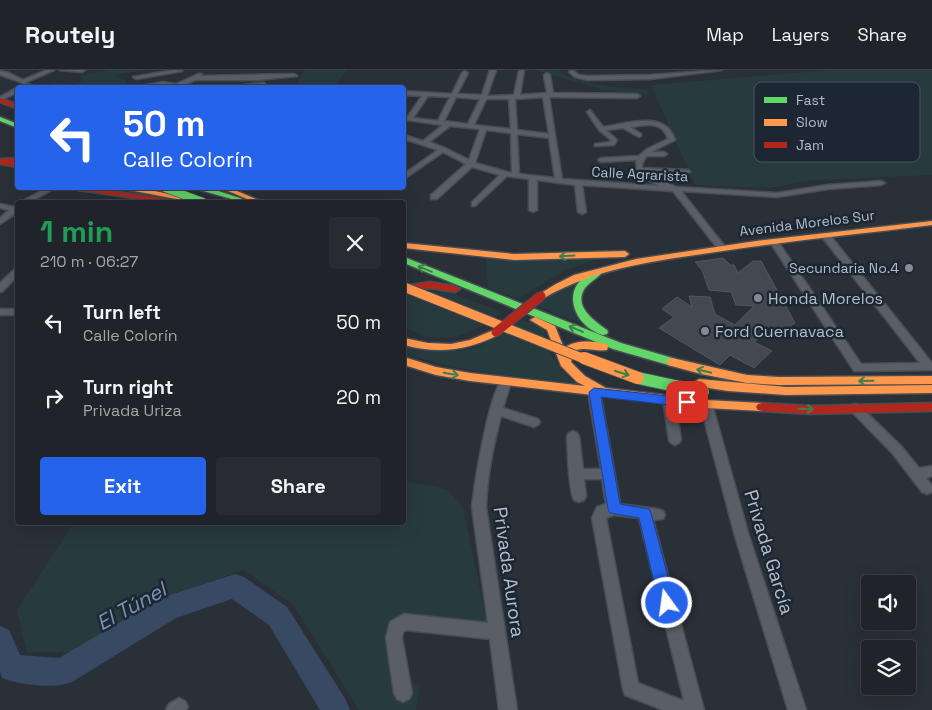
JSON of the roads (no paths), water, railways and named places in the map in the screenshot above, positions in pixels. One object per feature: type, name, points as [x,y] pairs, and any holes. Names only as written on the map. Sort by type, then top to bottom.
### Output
[{"type":"main road","points":[[0,100],[15,106]]},
{"type":"main road","points":[[0,107],[15,113]]},
{"type":"main road","points":[[0,114],[15,121]]},
{"type":"main road","points":[[0,119],[15,125]]},
{"type":"main road","points":[[0,162],[15,160]]},
{"type":"main road","points":[[0,162],[15,164]]},
{"type":"main road","points":[[95,190],[163,200]]},
{"type":"main road","points":[[139,190],[190,200]]},
{"type":"main road","points":[[159,190],[193,200]]},
{"type":"main road","points":[[170,190],[195,200]]},
{"type":"main road","points":[[190,190],[216,200]]},
{"type":"main road","points":[[209,190],[242,200]]},
{"type":"main road","points":[[230,190],[254,200]]},
{"type":"main road","name":"Avenida Morelos Sur","points":[[685,253],[932,223]]},
{"type":"main road","points":[[406,245],[514,257],[685,253]]},
{"type":"main road","points":[[538,295],[588,270],[618,263],[685,253]]},
{"type":"main road","points":[[406,342],[426,347],[451,349],[475,344],[558,278],[592,263],[638,254]]},
{"type":"main road","points":[[647,355],[592,326],[583,318],[578,310],[576,299],[579,286],[589,278],[616,267],[655,258]]},
{"type":"main road","points":[[406,261],[617,346],[672,363]]},
{"type":"main road","points":[[406,277],[585,350],[649,372],[681,380],[730,389],[818,400],[932,398]]},
{"type":"main road","points":[[406,288],[420,285],[454,289],[545,324],[554,335],[555,341],[570,371],[581,379],[618,395]]},
{"type":"main road","points":[[406,289],[580,358],[642,379],[703,392],[732,397],[765,394],[932,389]]},
{"type":"main road","points":[[406,334],[420,340],[442,343],[466,339],[492,331]]},
{"type":"main road","points":[[565,363],[569,349],[584,343],[720,374],[771,381],[932,380]]},
{"type":"main road","points":[[406,362],[436,372],[505,382],[706,404],[811,410],[932,407]]},
{"type":"street","points":[[23,85],[50,70]]},
{"type":"street","points":[[63,70],[82,70]]},
{"type":"street","points":[[162,70],[136,76],[179,71]]},
{"type":"street","points":[[183,85],[209,70]]},
{"type":"street","points":[[470,126],[484,97],[493,70]]},
{"type":"street","points":[[572,72],[577,76],[587,78],[650,77],[719,70]]},
{"type":"street","points":[[516,176],[514,96],[522,71]]},
{"type":"street","points":[[0,73],[7,74],[20,85]]},
{"type":"street","points":[[440,123],[465,73]]},
{"type":"street","points":[[547,75],[552,136],[559,181]]},
{"type":"street","points":[[195,78],[294,76]]},
{"type":"street","points":[[246,85],[257,78]]},
{"type":"street","points":[[263,85],[273,84]]},
{"type":"street","points":[[150,85],[169,85]]},
{"type":"street","points":[[0,100],[15,90]]},
{"type":"street","points":[[406,93],[484,97],[584,93],[637,96]]},
{"type":"street","points":[[426,94],[409,120],[552,136]]},
{"type":"street","points":[[590,112],[600,129],[614,142],[597,145]]},
{"type":"street","points":[[600,129],[624,126],[636,121],[659,123],[670,134],[672,140],[646,151],[642,156],[639,170]]},
{"type":"street","points":[[424,143],[448,124]]},
{"type":"street","points":[[624,126],[639,135]]},
{"type":"street","points":[[434,197],[471,164],[484,128]]},
{"type":"street","name":"Calle Agrarista","points":[[406,138],[443,149],[471,164],[505,174],[578,183],[777,195],[828,187],[881,183]]},
{"type":"street","points":[[406,176],[443,149]]},
{"type":"street","points":[[601,160],[664,154]]},
{"type":"street","points":[[639,170],[686,172]]},
{"type":"street","points":[[639,170],[655,182],[675,189],[722,248]]},
{"type":"street","points":[[475,204],[505,174]]},
{"type":"street","points":[[533,178],[533,210]]},
{"type":"street","points":[[578,183],[582,212]]},
{"type":"street","points":[[30,200],[47,190]]},
{"type":"street","points":[[0,206],[15,209]]},
{"type":"street","points":[[0,222],[15,210]]},
{"type":"street","points":[[774,242],[858,368],[929,367],[826,236]]},
{"type":"street","points":[[0,289],[15,272]]},
{"type":"street","points":[[0,312],[15,312]]},
{"type":"street","name":"Privada Aurora","points":[[505,382],[496,410],[479,492],[479,507],[508,710]]},
{"type":"street","points":[[594,392],[607,474],[608,510]]},
{"type":"street","points":[[668,400],[675,440]]},
{"type":"street","name":"Privada García","points":[[706,404],[742,536],[797,710]]},
{"type":"street","points":[[855,408],[897,450],[927,488]]},
{"type":"street","points":[[496,410],[534,422]]},
{"type":"street","points":[[573,436],[579,496]]},
{"type":"street","points":[[917,474],[932,471]]},
{"type":"street","points":[[576,474],[607,474]]},
{"type":"street","points":[[686,710],[631,689],[599,518],[608,510],[651,514],[694,710]]},
{"type":"street","points":[[403,693],[394,638],[396,628],[404,622],[497,632]]},
{"type":"waterway","name":"El Túnel","points":[[0,639],[12,668],[62,672],[170,607],[235,586],[278,616],[336,710]]},
{"type":"place","name":"Secundaria No.4","points":[[909,268]]},
{"type":"place","name":"Honda Morelos","points":[[758,298]]},
{"type":"place","name":"Ford Cuernavaca","points":[[705,331]]}]
